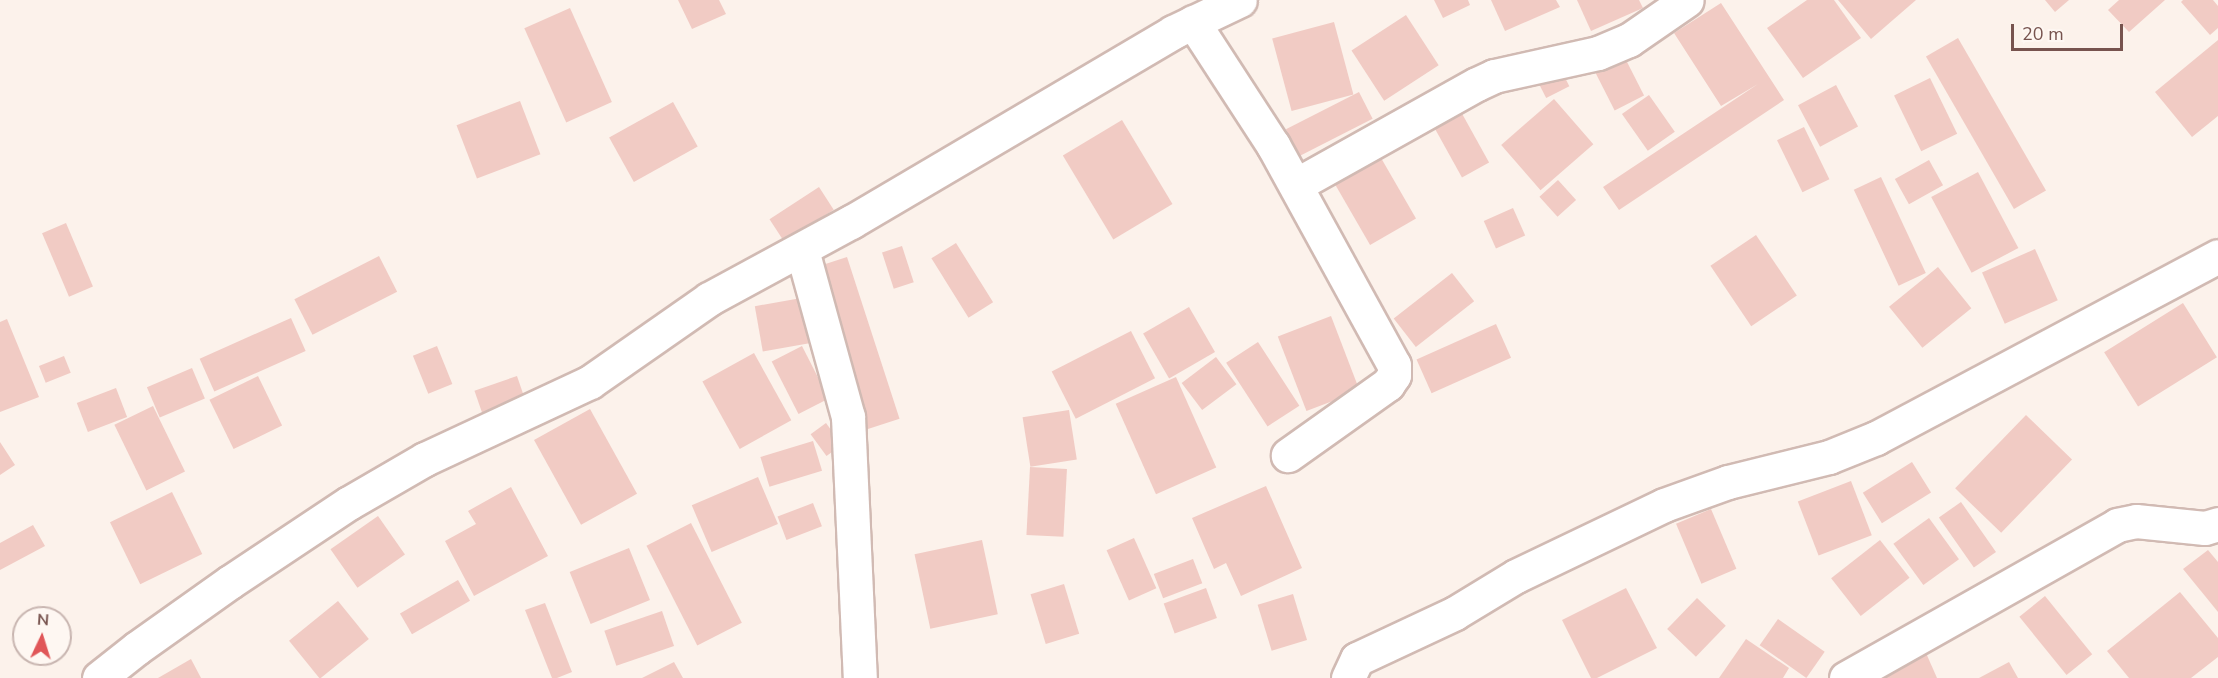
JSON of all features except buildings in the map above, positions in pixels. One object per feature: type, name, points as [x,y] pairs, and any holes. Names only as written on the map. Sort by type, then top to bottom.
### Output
[{"type":"street","points":[[99,678],[230,582],[349,503],[424,459],[590,382],[709,299],[802,250],[1193,22],[1240,0]]},
{"type":"street","points":[[1296,185],[1477,84],[1494,76],[1598,53],[1629,40],[1687,0]]},
{"type":"street","points":[[1193,22],[1273,145],[1394,365],[1394,375],[1388,384],[1288,454]]},
{"type":"street","points":[[802,250],[848,417],[860,678]]},
{"type":"street","points":[[1348,678],[1357,659],[1455,613],[1516,576],[1664,505],[1728,482],[1829,457],[1876,438],[2218,256]]},
{"type":"street","points":[[1846,678],[2117,525],[2136,521],[2205,528],[2218,524]]}]
